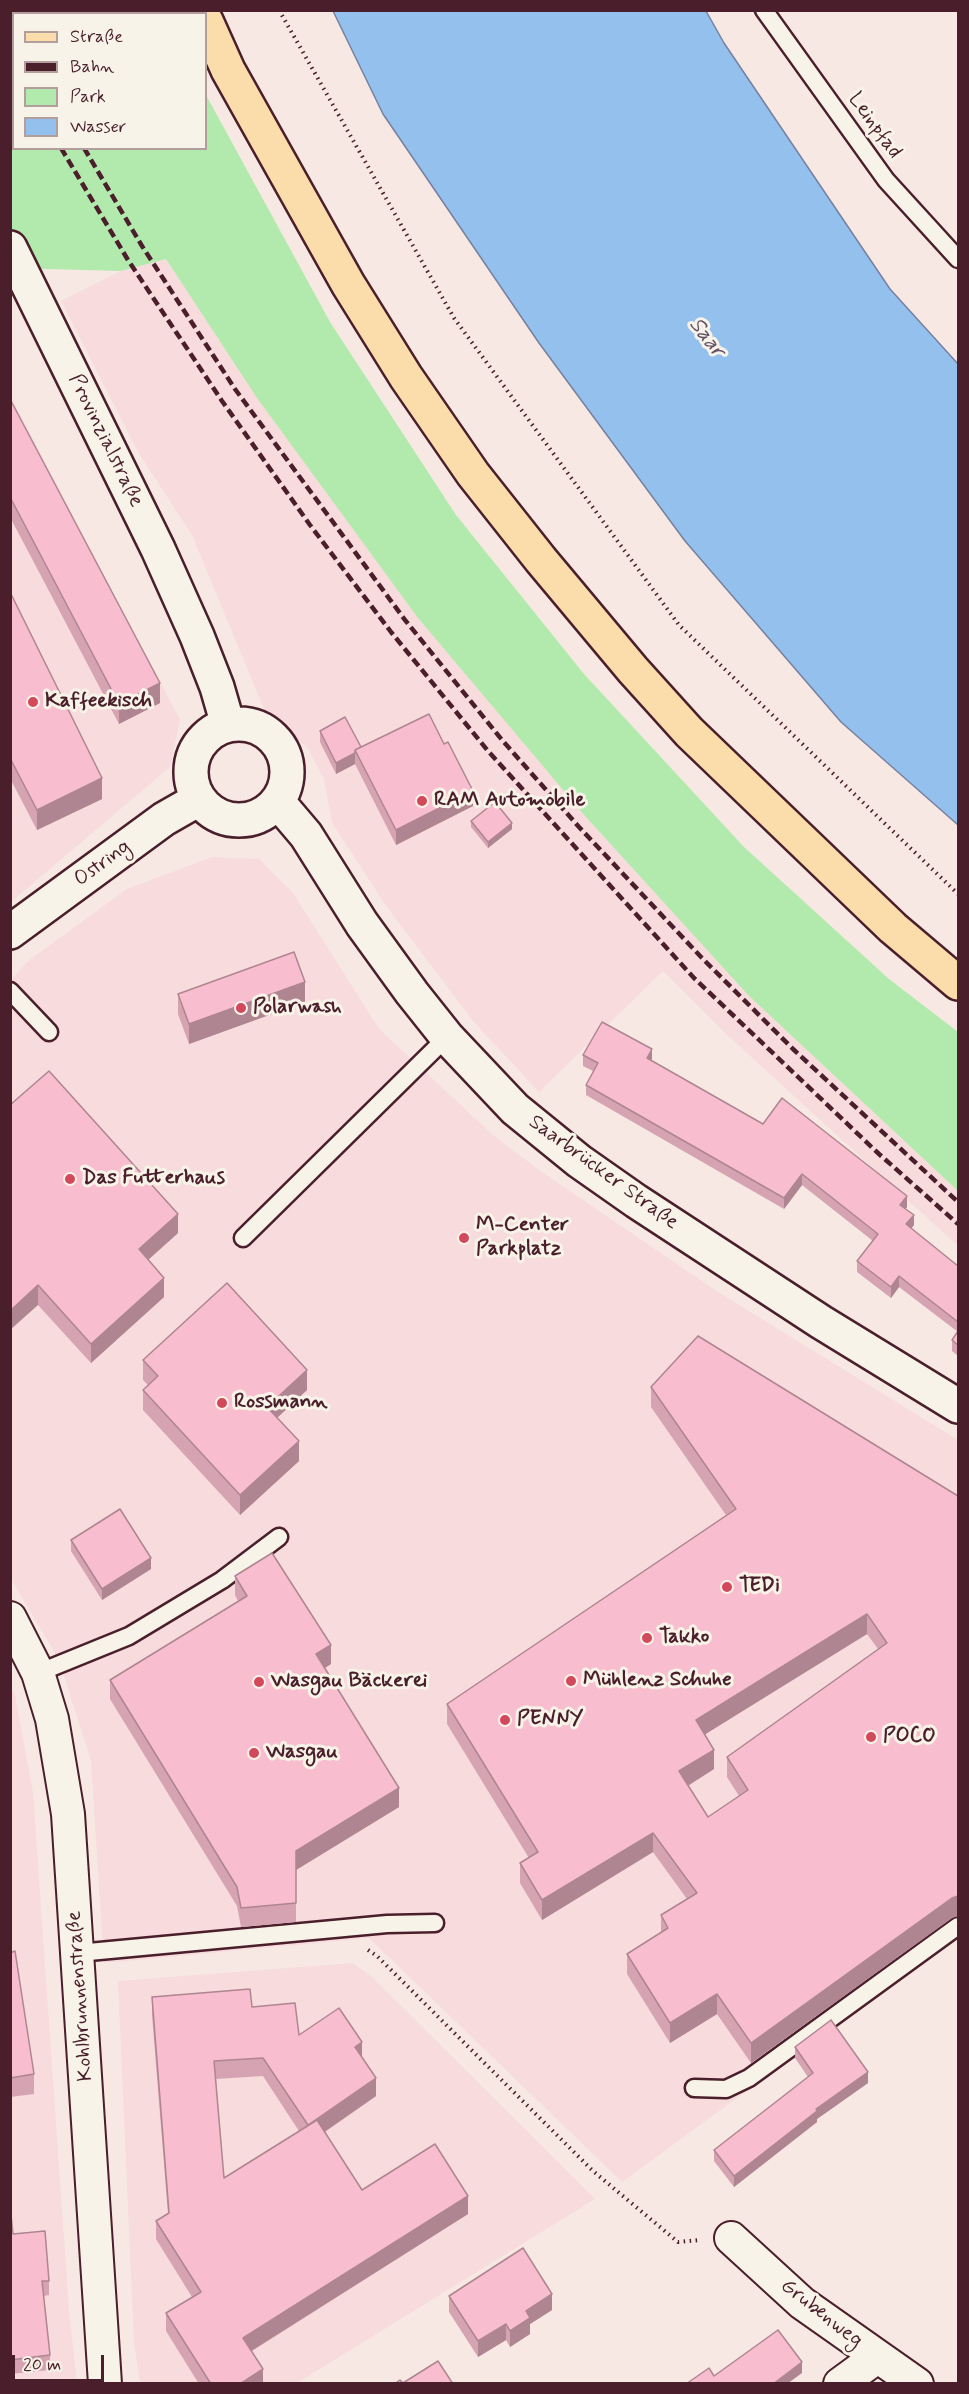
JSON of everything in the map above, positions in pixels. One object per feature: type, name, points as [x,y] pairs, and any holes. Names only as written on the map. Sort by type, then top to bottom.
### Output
[{"type":"main road","points":[[207,23],[233,80],[348,284],[406,377],[473,474],[633,670],[689,732],[893,928],[958,983]]},
{"type":"street","name":"Provinzialstraße","points":[[13,260],[159,549],[217,687],[228,725]]},
{"type":"street","points":[[244,724],[258,728],[272,736],[282,748],[287,761],[288,776],[285,789],[278,802],[267,812],[253,819],[238,821],[222,818],[209,811],[198,799],[192,785],[191,769],[194,754],[208,736],[228,725],[244,724]]},
{"type":"street","name":"Ostring","points":[[10,932],[164,819],[198,799]]},
{"type":"street","name":"Saarbrücker Straße","points":[[278,802],[306,835],[362,924],[447,1037],[515,1109],[579,1161],[821,1322],[958,1406]]},
{"type":"street","name":"Kohlbrunnenstraße","points":[[10,1618],[38,1673],[52,1719],[61,1761],[68,1814],[105,2384]]},
{"type":"street","name":"Grubenweg","points":[[731,2238],[802,2303],[917,2384]]},
{"type":"street","points":[[840,2384],[878,2357]]},
{"type":"lane","name":"Leinpfad","points":[[764,10],[886,180],[958,259]]},
{"type":"lane","points":[[10,991],[49,1032]]},
{"type":"lane","points":[[243,1238],[447,1037]]},
{"type":"lane","points":[[38,1673],[129,1636],[222,1580],[279,1537]]},
{"type":"lane","points":[[78,1953],[387,1924],[435,1923]]},
{"type":"lane","points":[[694,2088],[726,2090],[749,2078],[958,1926]]},
{"type":"path","points":[[279,10],[454,318],[680,625],[958,894]]},
{"type":"path","points":[[361,1946],[377,1956],[593,2171],[678,2242],[731,2238]]},
{"type":"shaded area","points":[[166,259],[257,398],[418,618],[585,816],[748,995],[958,1191],[958,1246],[724,1032],[663,971],[539,1092],[473,1021],[387,907],[332,823],[324,779],[307,747],[267,716],[192,535],[138,452],[61,301],[121,271]]},
{"type":"shaded area","points":[[10,395],[180,720],[170,767],[11,902]]},
{"type":"shaded area","points":[[212,857],[259,859],[293,893],[379,1029],[494,1136],[539,1170],[718,1292],[958,1440],[958,1936],[622,2182],[369,1938],[104,1963],[91,1761],[59,1660],[11,1579],[10,981],[28,961],[127,889]]},
{"type":"shaded area","points":[[10,1687],[15,1695],[33,1793],[69,2311],[77,2383],[11,2383]]},
{"type":"shaded area","points":[[353,1963],[372,1977],[595,2199],[297,2383],[140,2383],[134,2342],[118,1981]]},
{"type":"green space","points":[[11,11],[166,11],[12,12],[12,150],[207,150],[207,97],[330,322],[456,515],[584,674],[744,847],[889,979],[958,1032],[958,1191],[748,995],[585,816],[418,618],[257,398],[166,259],[121,271],[11,268]]},
{"type":"water","name":"Saar","points":[[333,11],[706,11],[724,43],[890,289],[958,364],[958,825],[841,722],[685,541],[539,343],[383,114]]},
{"type":"building","points":[[10,399],[160,683],[119,704],[10,497]]},
{"type":"building","name":"Kaffeekisch","points":[[10,592],[102,778],[37,810],[10,758]]},
{"type":"building","points":[[429,714],[444,744],[448,742],[473,791],[396,830],[355,750]]},
{"type":"building","points":[[345,717],[361,747],[355,750],[355,753],[336,763],[320,731]]},
{"type":"building","points":[[495,802],[512,823],[488,842],[471,821]]},
{"type":"building","points":[[294,952],[305,982],[189,1024],[178,994]]},
{"type":"building","points":[[602,1022],[652,1049],[647,1058],[763,1124],[782,1098],[907,1196],[900,1205],[914,1215],[906,1224],[958,1266],[958,1322],[899,1276],[891,1287],[857,1261],[878,1234],[802,1174],[784,1198],[586,1085],[598,1063],[583,1055]]},
{"type":"building","name":"Das Futterhaus","points":[[49,1071],[178,1214],[139,1249],[164,1278],[91,1344],[38,1285],[10,1311],[10,1105]]},
{"type":"building","name":"Rossmann","points":[[227,1283],[307,1370],[267,1407],[299,1441],[240,1495],[143,1390],[158,1376],[143,1360]]},
{"type":"building","points":[[958,1331],[958,1345],[952,1340]]},
{"type":"building","points":[[698,1336],[958,1496],[958,1896],[952,1898],[751,2043],[717,1994],[670,2023],[627,1954],[668,1928],[661,1915],[697,1893],[653,1833],[542,1900],[520,1863],[538,1852],[447,1704],[736,1509],[651,1387]],"holes":[[[867,1614],[887,1643],[727,1757],[748,1790],[708,1817],[679,1771],[714,1750],[696,1720]]]},
{"type":"building","points":[[120,1509],[151,1558],[102,1589],[71,1540]]},
{"type":"building","name":"Wasgau","points":[[272,1553],[331,1645],[316,1654],[399,1788],[296,1851],[296,1903],[241,1908],[237,1887],[110,1680],[247,1596],[235,1576]]},
{"type":"building","points":[[15,1951],[34,2074],[10,2078],[10,1953]]},
{"type":"building","points":[[250,1989],[252,2007],[295,2003],[299,2035],[339,2008],[362,2042],[355,2047],[376,2078],[308,2125],[263,2058],[214,2061],[224,2178],[317,2120],[362,2190],[435,2144],[468,2196],[243,2338],[263,2369],[240,2384],[211,2384],[166,2313],[201,2292],[156,2221],[169,2213],[152,1997]]},
{"type":"building","points":[[831,2020],[868,2072],[816,2109],[817,2111],[734,2176],[714,2150],[813,2073],[795,2047]]},
{"type":"building","points":[[10,2205],[13,2234],[45,2231],[49,2281],[42,2281],[50,2355],[10,2360]]},
{"type":"building","points":[[523,2248],[552,2294],[526,2311],[530,2318],[510,2331],[506,2324],[478,2341],[449,2296]]},
{"type":"building","points":[[778,2330],[802,2362],[773,2384],[686,2384],[709,2368],[714,2376]]},
{"type":"building","points":[[438,2361],[453,2384],[394,2384],[400,2380],[403,2383]]},
{"type":"railway","points":[[62,150],[128,260],[222,401],[310,525],[391,632],[488,751],[694,978],[879,1154],[958,1224]]},
{"type":"railway","points":[[85,150],[142,246],[235,389],[405,620],[502,740],[579,827],[702,958],[793,1049],[958,1202]]},
{"type":"place","name":"Kaffeekisch","points":[[33,702]]},
{"type":"place","name":"RAM Automobile","points":[[422,801]]},
{"type":"place","name":"Polarwash","points":[[241,1008]]},
{"type":"place","name":"Das Futterhaus","points":[[70,1179]]},
{"type":"place","name":"M-Center Parkplatz","points":[[464,1238]]},
{"type":"place","name":"Rossmann","points":[[222,1403]]},
{"type":"place","name":"TEDi","points":[[727,1587]]},
{"type":"place","name":"Takko","points":[[647,1638]]},
{"type":"place","name":"Mühlenz Schuhe","points":[[571,1681]]},
{"type":"place","name":"Wasgau Bäckerei","points":[[259,1682]]},
{"type":"place","name":"PENNY","points":[[505,1720]]},
{"type":"place","name":"POCO","points":[[871,1737]]},
{"type":"place","name":"Wasgau","points":[[254,1753]]}]
